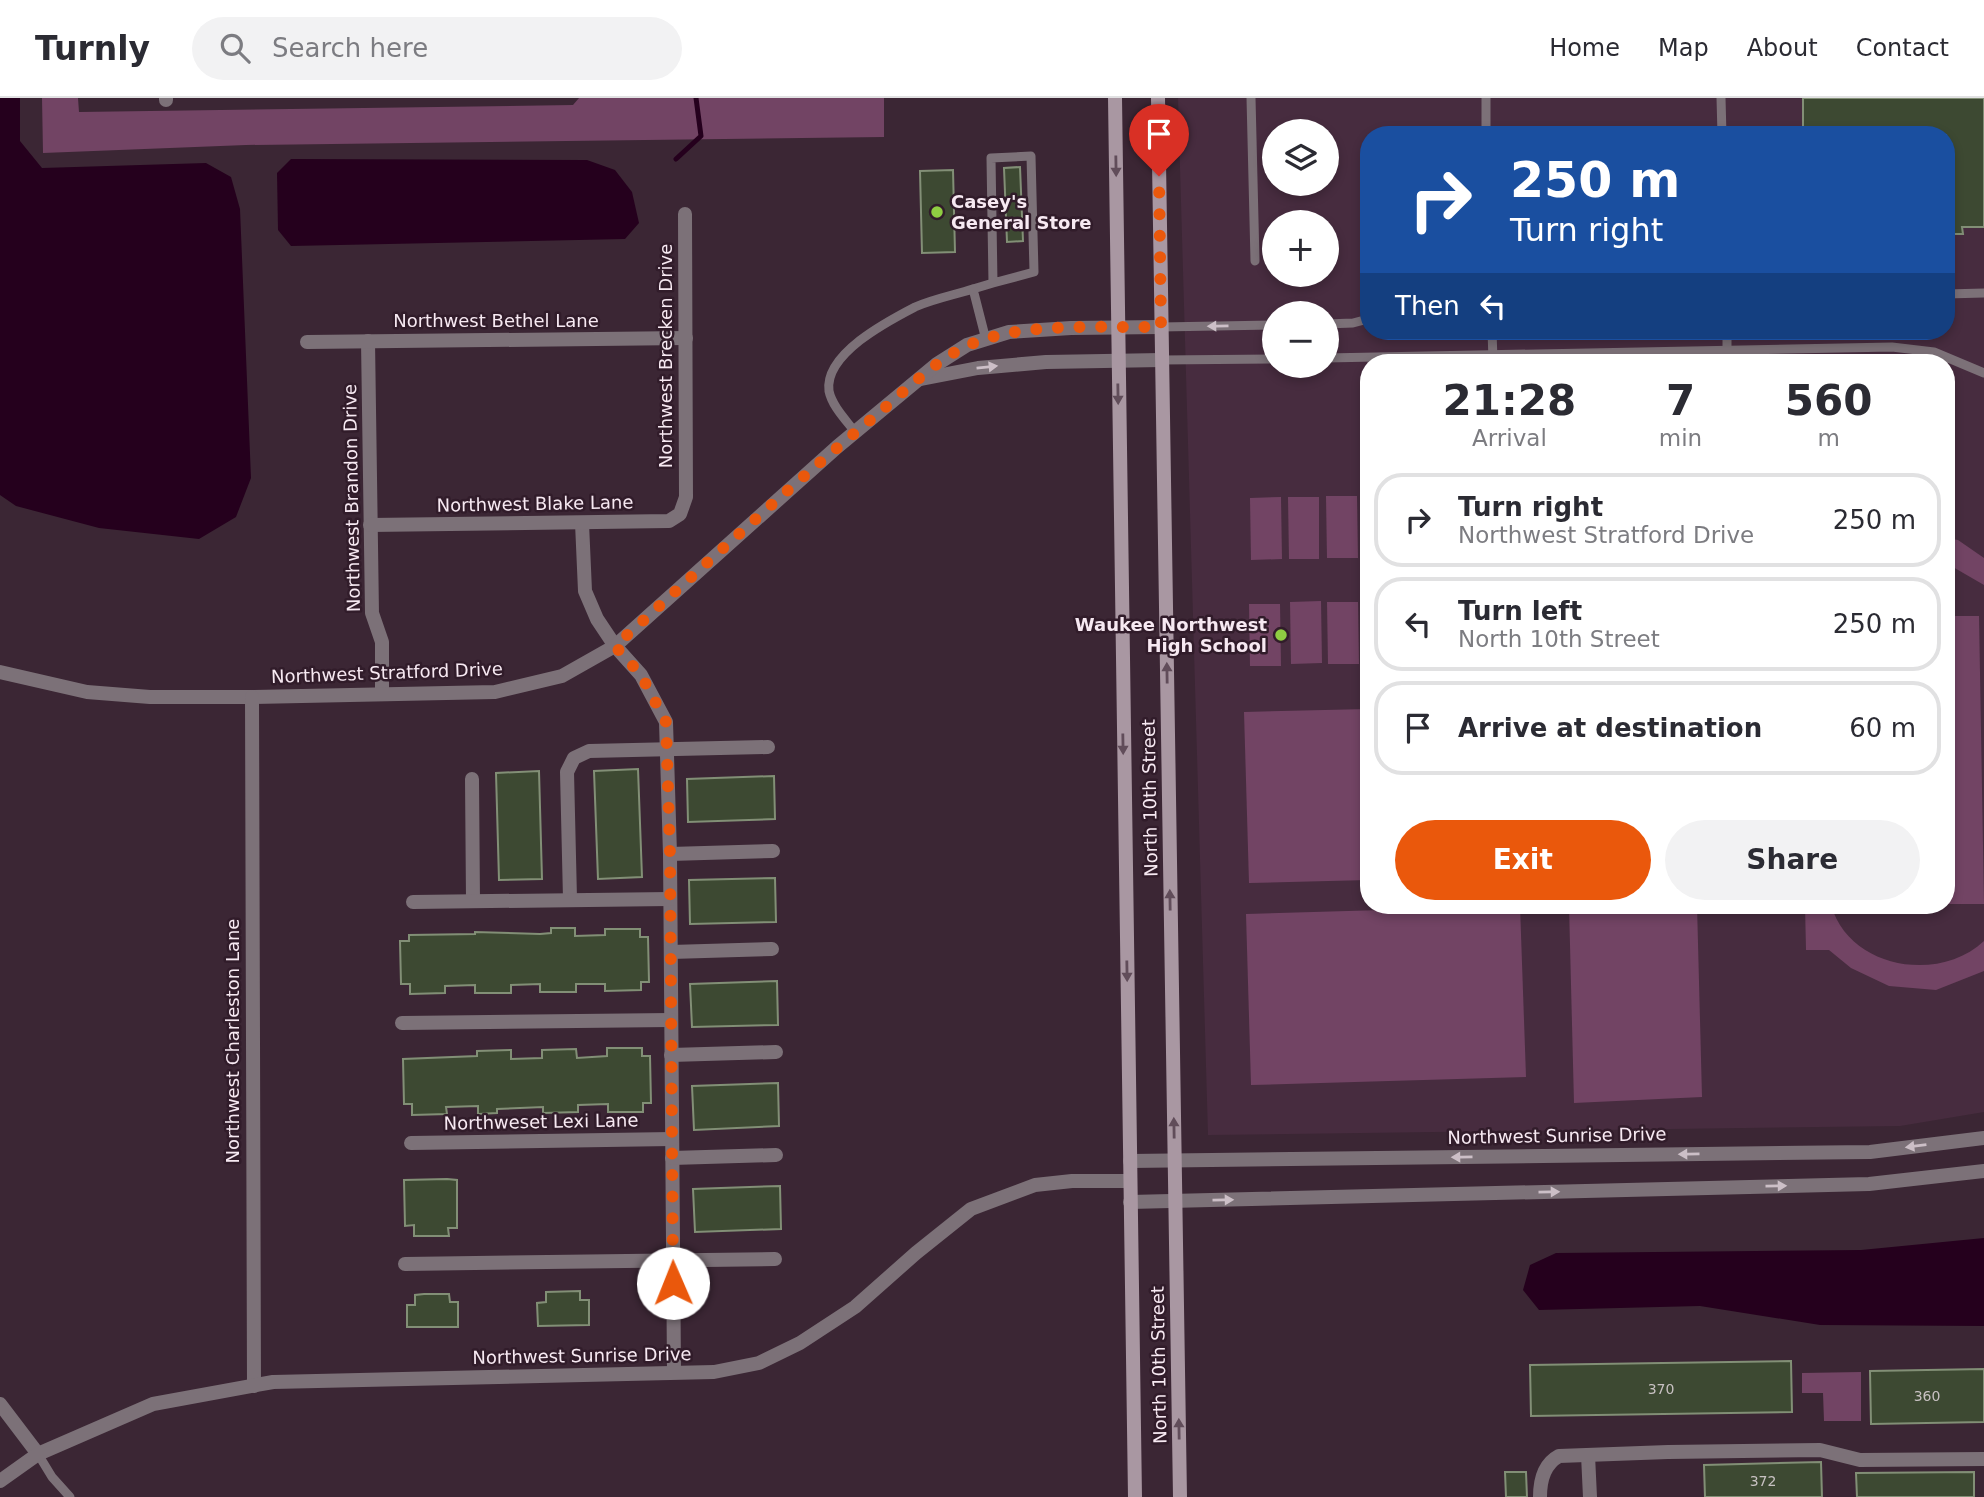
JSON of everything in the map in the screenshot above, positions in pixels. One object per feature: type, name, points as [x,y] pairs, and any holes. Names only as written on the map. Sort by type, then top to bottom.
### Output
[{"type":"main road","name":"North 10th Street","points":[[1115,98],[1135,1497]]},
{"type":"main road","name":"North 10th Street","points":[[1158,98],[1180,1497]]},
{"type":"street","name":"Northwest Brecken Drive","points":[[685,214],[686,497]]},
{"type":"street","name":"Northwest Stratford Drive","points":[[0,673],[87,692],[150,697],[495,692],[562,676],[615,646],[855,432],[937,364],[967,345],[1009,332],[1161,327]]},
{"type":"street","name":"Northwest Bethel Lane","points":[[307,342],[685,338]]},
{"type":"street","name":"Northwest Brandon Drive","points":[[368,341],[372,613],[382,642],[382,694]]},
{"type":"street","name":"Northwest Stratford Drive","points":[[920,379],[978,368],[1046,362],[1162,360]]},
{"type":"street","name":"Northwest Blake Lane","points":[[370,525],[669,522],[680,514],[686,497]]},
{"type":"street","points":[[582,523],[585,591],[597,619],[615,646],[641,675],[666,722],[670,854],[674,1373]]},
{"type":"street","name":"Northwest Charleston Lane","points":[[252,697],[254,1386]]},
{"type":"street","points":[[570,898],[567,772],[574,758],[589,751],[768,747]]},
{"type":"street","points":[[472,779],[473,901]]},
{"type":"street","points":[[670,854],[773,851]]},
{"type":"street","points":[[413,902],[570,898],[670,899]]},
{"type":"street","points":[[671,952],[772,949]]},
{"type":"street","points":[[402,1023],[671,1020]]},
{"type":"street","points":[[671,1055],[776,1052]]},
{"type":"street","name":"Northwest Sunrise Drive","points":[[1130,1161],[1870,1152],[1984,1138]]},
{"type":"street","name":"Northweset Lexi Lane","points":[[411,1143],[672,1139]]},
{"type":"street","points":[[672,1158],[776,1155]]},
{"type":"street","points":[[1130,1202],[1869,1184],[1984,1171]]},
{"type":"street","name":"Northwest Sunrise Drive","points":[[0,1482],[38,1454],[153,1404],[273,1382],[715,1372],[759,1363],[800,1343],[855,1307],[971,1209],[1035,1185],[1072,1181],[1130,1181]]},
{"type":"street","points":[[405,1265],[775,1259]]},
{"type":"street","points":[[0,1404],[38,1454]]},
{"type":"street","points":[[1540,1497],[1545,1469],[1550,1461],[1559,1456],[1820,1450],[1860,1460],[1984,1459]]},
{"type":"street","points":[[1588,1455],[1590,1497]]},
{"type":"lane","points":[[1251,98],[1255,261]]},
{"type":"lane","points":[[1486,98],[1486,126]]},
{"type":"lane","points":[[1721,98],[1722,126]]},
{"type":"lane","points":[[855,432],[832,401],[829,388],[833,371],[841,357],[871,332],[917,306],[1034,272],[1031,156],[991,158],[993,283]]},
{"type":"lane","points":[[973,289],[986,340]]},
{"type":"lane","points":[[1955,294],[1984,293]]},
{"type":"lane","points":[[1339,324],[1360,321]]},
{"type":"lane","points":[[1161,327],[1262,325]]},
{"type":"lane","points":[[1727,340],[1727,351]]},
{"type":"lane","points":[[1639,354],[1912,348],[1934,354]]},
{"type":"lane","points":[[1339,358],[1360,358]]},
{"type":"lane","points":[[1162,360],[1262,359]]},
{"type":"lane","points":[[1955,359],[1984,373]]},
{"type":"lane","points":[[38,1454],[52,1477],[70,1497]]},
{"type":"shaded area","points":[[0,98],[20,98],[20,141],[42,168],[206,163],[231,177],[240,209],[251,478],[236,517],[199,539],[99,528],[16,506],[0,495]]},
{"type":"shaded area","points":[[42,98],[78,98],[79,112],[573,105],[579,98],[884,98],[884,137],[246,145],[43,153]]},
{"type":"shaded area","name":"Waukee Northwest High School","points":[[1178,98],[1984,98],[1984,1112],[1900,1126],[1208,1135]]},
{"type":"shaded area","points":[[291,159],[587,160],[615,170],[632,192],[639,223],[625,239],[291,246],[278,230],[277,173]]},
{"type":"shaded area","points":[[1326,496],[1357,496],[1358,558],[1327,558]]},
{"type":"shaded area","points":[[1281,497],[1282,559],[1251,560],[1250,498]]},
{"type":"shaded area","points":[[1288,497],[1319,497],[1319,559],[1289,559]]},
{"type":"shaded area","points":[[1955,540],[1984,558],[1984,585],[1955,568]]},
{"type":"shaded area","points":[[1321,601],[1322,663],[1291,664],[1290,602]]},
{"type":"shaded area","points":[[1327,602],[1358,602],[1359,664],[1328,664]]},
{"type":"shaded area","points":[[1249,604],[1280,604],[1281,666],[1250,666]]},
{"type":"shaded area","points":[[1955,616],[1979,616],[1984,904],[1955,904]]},
{"type":"shaded area","points":[[1360,709],[1360,880],[1249,883],[1244,712]]},
{"type":"shaded area","points":[[1360,911],[1360,914],[1520,914],[1526,1077],[1251,1085],[1246,914]]},
{"type":"shaded area","points":[[1569,914],[1697,914],[1702,1097],[1574,1103]]},
{"type":"shaded area","points":[[1805,914],[1835,914],[1841,926],[1856,943],[1875,955],[1897,963],[1920,965],[1943,962],[1965,954],[1984,941],[1984,971],[1936,990],[1889,986],[1851,968],[1829,950],[1806,950]]},
{"type":"shaded area","points":[[1984,1238],[1984,1326],[1820,1325],[1700,1306],[1539,1310],[1523,1290],[1530,1265],[1556,1253],[1861,1250]]},
{"type":"shaded area","points":[[1861,1372],[1861,1421],[1824,1421],[1823,1393],[1802,1393],[1802,1373]]},
{"type":"building","points":[[1803,98],[1984,98],[1984,227],[1962,227],[1963,234],[1955,234],[1955,126],[1803,126]]},
{"type":"building","name":"Casey's General Store","points":[[1020,167],[1023,241],[1007,242],[1004,168]]},
{"type":"building","name":"Casey's General Store","points":[[953,170],[955,252],[922,253],[920,171]]},
{"type":"building","points":[[638,769],[642,877],[598,879],[594,771]]},
{"type":"building","points":[[539,771],[542,879],[499,880],[496,773]]},
{"type":"building","points":[[774,776],[775,819],[688,822],[687,779]]},
{"type":"building","points":[[775,878],[776,922],[690,924],[689,880]]},
{"type":"building","points":[[551,928],[575,928],[575,936],[605,935],[605,929],[640,929],[640,937],[648,937],[649,982],[641,982],[641,990],[605,991],[605,984],[576,984],[576,992],[540,992],[540,984],[511,985],[511,993],[475,993],[475,985],[445,986],[445,993],[410,994],[410,984],[401,984],[400,941],[409,941],[409,935],[475,932],[540,934],[551,933]]},
{"type":"building","points":[[777,981],[778,1025],[692,1027],[690,984]]},
{"type":"building","points":[[607,1048],[642,1048],[642,1056],[650,1056],[651,1103],[643,1103],[643,1112],[608,1112],[608,1104],[578,1105],[578,1112],[543,1113],[543,1107],[497,1109],[497,1113],[478,1114],[478,1106],[446,1107],[447,1114],[412,1115],[412,1104],[404,1104],[403,1059],[477,1056],[477,1051],[511,1050],[511,1059],[542,1058],[542,1050],[576,1049],[577,1058],[607,1056]]},
{"type":"building","points":[[778,1083],[779,1126],[694,1130],[692,1086]]},
{"type":"building","points":[[404,1180],[457,1180],[457,1228],[448,1228],[449,1236],[414,1236],[414,1225],[405,1226]]},
{"type":"building","points":[[780,1186],[781,1229],[695,1232],[693,1189]]},
{"type":"building","points":[[580,1291],[580,1300],[589,1300],[589,1325],[538,1326],[537,1303],[546,1302],[546,1292]]},
{"type":"building","points":[[449,1294],[450,1302],[458,1302],[458,1327],[407,1327],[407,1305],[415,1305],[415,1295]]},
{"type":"building","points":[[1791,1361],[1792,1412],[1531,1416],[1530,1365]]},
{"type":"building","points":[[1984,1369],[1984,1422],[1871,1424],[1870,1371]]},
{"type":"building","points":[[1821,1462],[1822,1497],[1705,1497],[1704,1465]]},
{"type":"building","points":[[1505,1472],[1526,1472],[1527,1497],[1506,1497]]},
{"type":"building","points":[[1974,1472],[1974,1497],[1857,1497],[1856,1473]]},
{"type":"waterway","points":[[676,159],[701,136],[696,98]]},
{"type":"place","name":"Casey's General Store","points":[[937,212]]},
{"type":"place","name":"Waukee Northwest High School","points":[[1281,635]]},
{"type":"route","points":[[673,1283],[670,854],[666,722],[641,675],[615,646],[837,447],[937,364],[967,345],[1009,332],[1161,327],[1159,176]]}]
